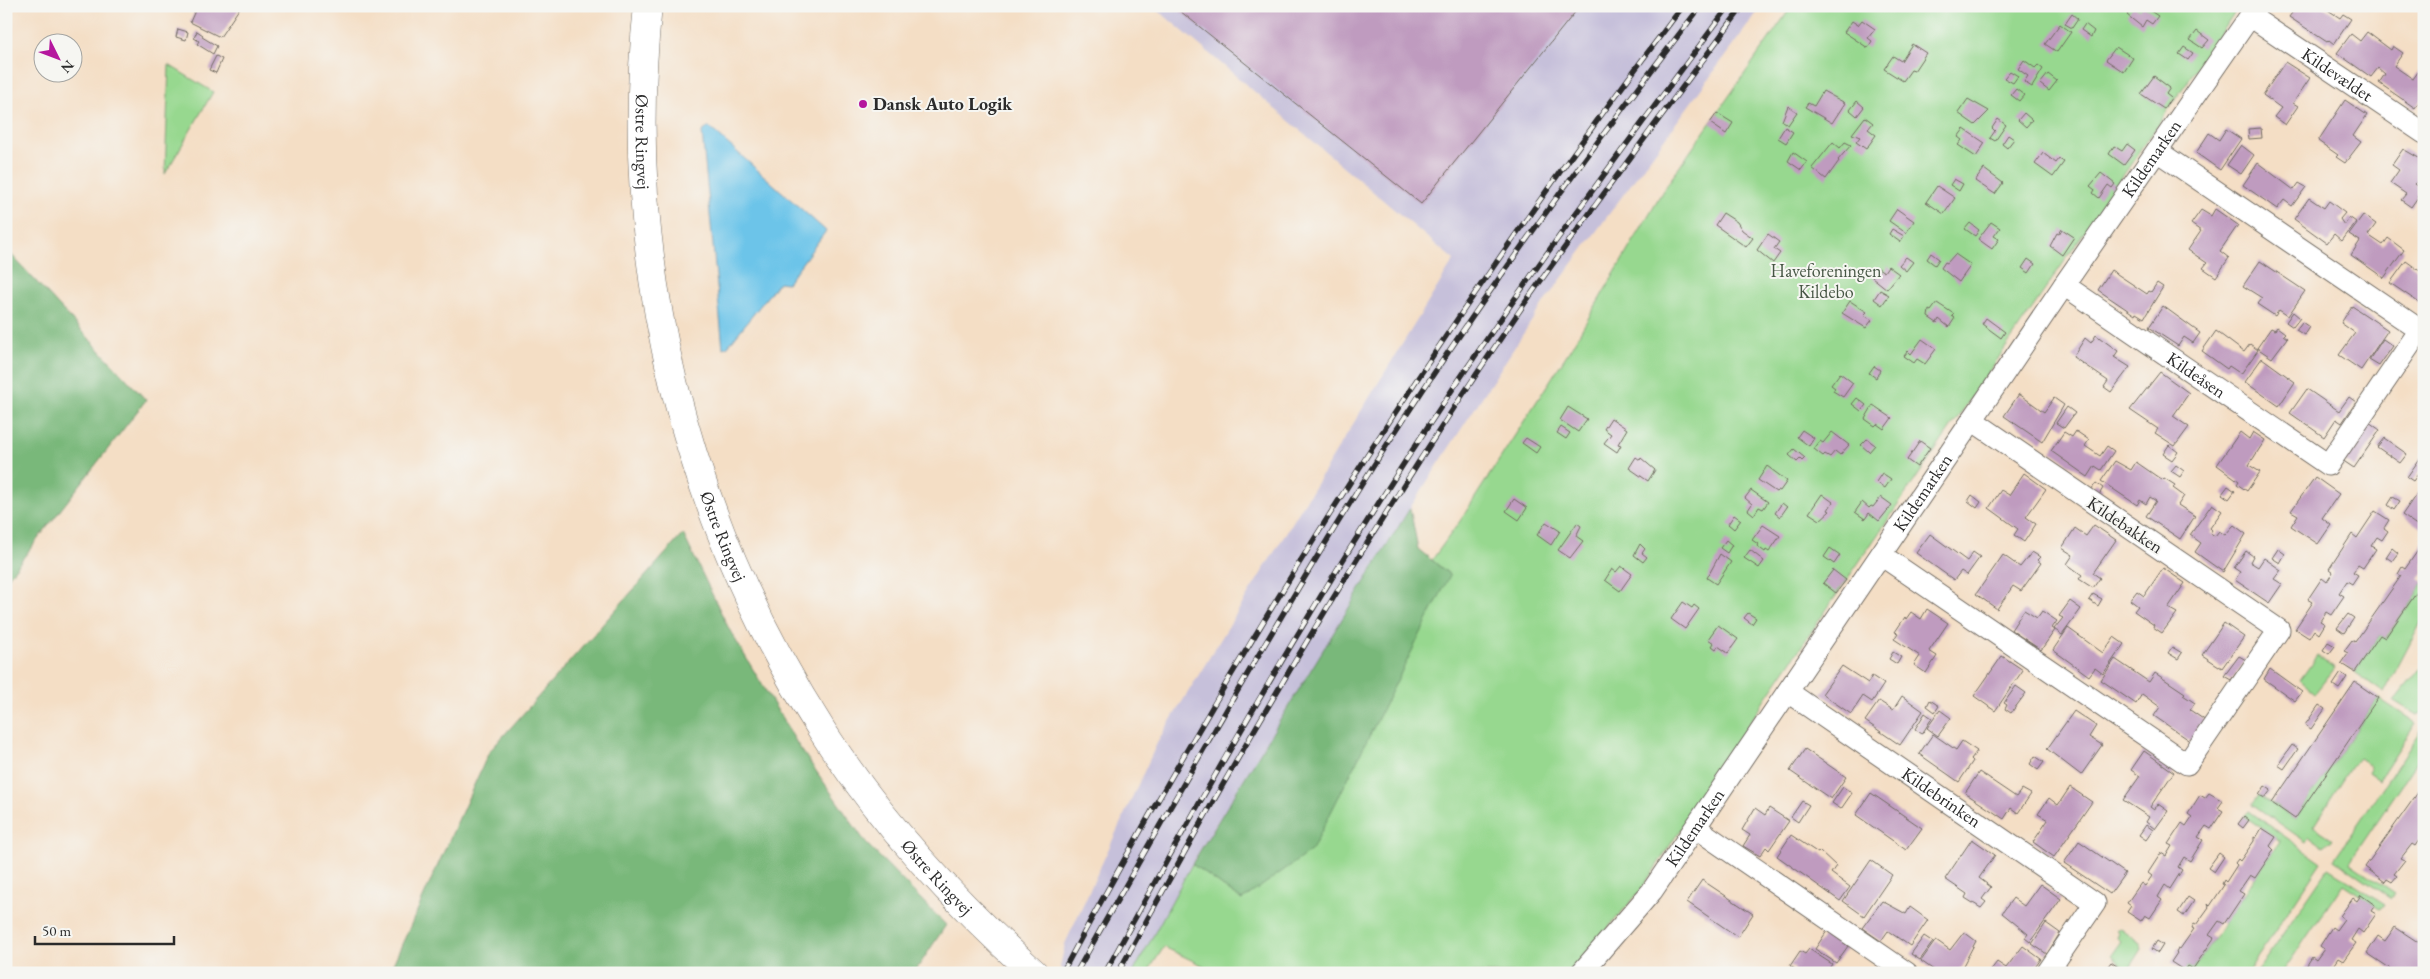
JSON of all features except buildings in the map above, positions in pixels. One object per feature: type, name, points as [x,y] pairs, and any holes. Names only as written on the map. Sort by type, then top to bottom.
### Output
[{"type":"main road","name":"Østre Ringvej","points":[[648,6],[644,41],[642,161],[652,279],[673,389],[713,517],[765,633],[824,734],[888,822],[964,907],[1034,973]]},
{"type":"street","name":"Kildevældet","points":[[2254,11],[2424,133]]},
{"type":"street","name":"Kildemarken","points":[[1581,973],[1652,891],[2064,285],[2254,11]]},
{"type":"street","name":"Kildeåsen","points":[[2064,285],[2328,465],[2420,330],[2157,151]]},
{"type":"street","name":"Kildebakken","points":[[1881,555],[2187,764],[2279,630],[1972,420]]},
{"type":"street","name":"Kildebrinken","points":[[1788,692],[2095,903],[2047,973]]},
{"type":"street","points":[[1696,828],[1907,973]]},
{"type":"shaded area","points":[[1153,6],[1762,6],[1540,308],[1410,508],[1192,863],[1133,973],[1066,973],[1060,967],[1065,944],[1158,741],[1454,260]]},
{"type":"green space","name":"Haveforeningen Kildebo","points":[[1792,6],[2239,6],[1762,704],[1641,890],[1569,973],[1208,973],[1206,967],[1164,947],[1147,973],[1133,973],[1192,864],[1242,900],[1449,574],[1432,560],[1460,521],[1571,348],[1662,192]]},
{"type":"green space","points":[[169,65],[213,92],[165,174]]},
{"type":"green space","points":[[6,249],[146,400],[6,580]]},
{"type":"green space","points":[[1410,508],[1418,549],[1450,575],[1312,850],[1242,900],[1192,864]]},
{"type":"green space","points":[[683,534],[729,629],[798,745],[866,843],[946,925],[914,973],[389,973],[489,752]]},
{"type":"green space","points":[[2424,582],[2424,617],[2384,693],[2345,665],[2355,672],[2380,635],[2386,638]]},
{"type":"green space","points":[[2317,656],[2335,668],[2315,693],[2300,680]]},
{"type":"green space","points":[[2424,664],[2424,712],[2417,715],[2394,701]]},
{"type":"green space","points":[[2378,698],[2416,723],[2379,780],[2368,772],[2371,766],[2359,758],[2350,768],[2313,826],[2333,839],[2324,847],[2309,837],[2306,842],[2252,804],[2259,795],[2295,819]]},
{"type":"green space","points":[[2423,728],[2424,752],[2350,863],[2395,894],[2391,899],[2334,859]]},
{"type":"green space","points":[[2249,811],[2321,862],[2247,973],[2184,973],[2188,966],[2193,969],[2280,841],[2244,816]]},
{"type":"green space","points":[[2328,868],[2385,904],[2381,909],[2343,884],[2282,973],[2256,973]]},
{"type":"green space","points":[[2120,928],[2140,943],[2142,949],[2128,971],[2111,955],[2121,941],[2117,938],[2119,933],[2116,931]]},
{"type":"water","points":[[709,127],[826,231],[787,283],[779,282],[728,346],[723,348],[702,132]]},
{"type":"railway","points":[[1062,973],[1131,847],[1203,722],[1353,477],[1513,238],[1683,6]]},
{"type":"railway","points":[[1076,973],[1255,660],[1406,415],[1550,207],[1701,6]]},
{"type":"railway","points":[[1105,973],[1186,826],[1270,680],[1402,466],[1482,346],[1551,248],[1729,6]]},
{"type":"railway","points":[[1118,973],[1263,715],[1417,464],[1527,300],[1743,6]]},
{"type":"place","name":"Dansk Auto Logik","points":[[863,104]]}]
